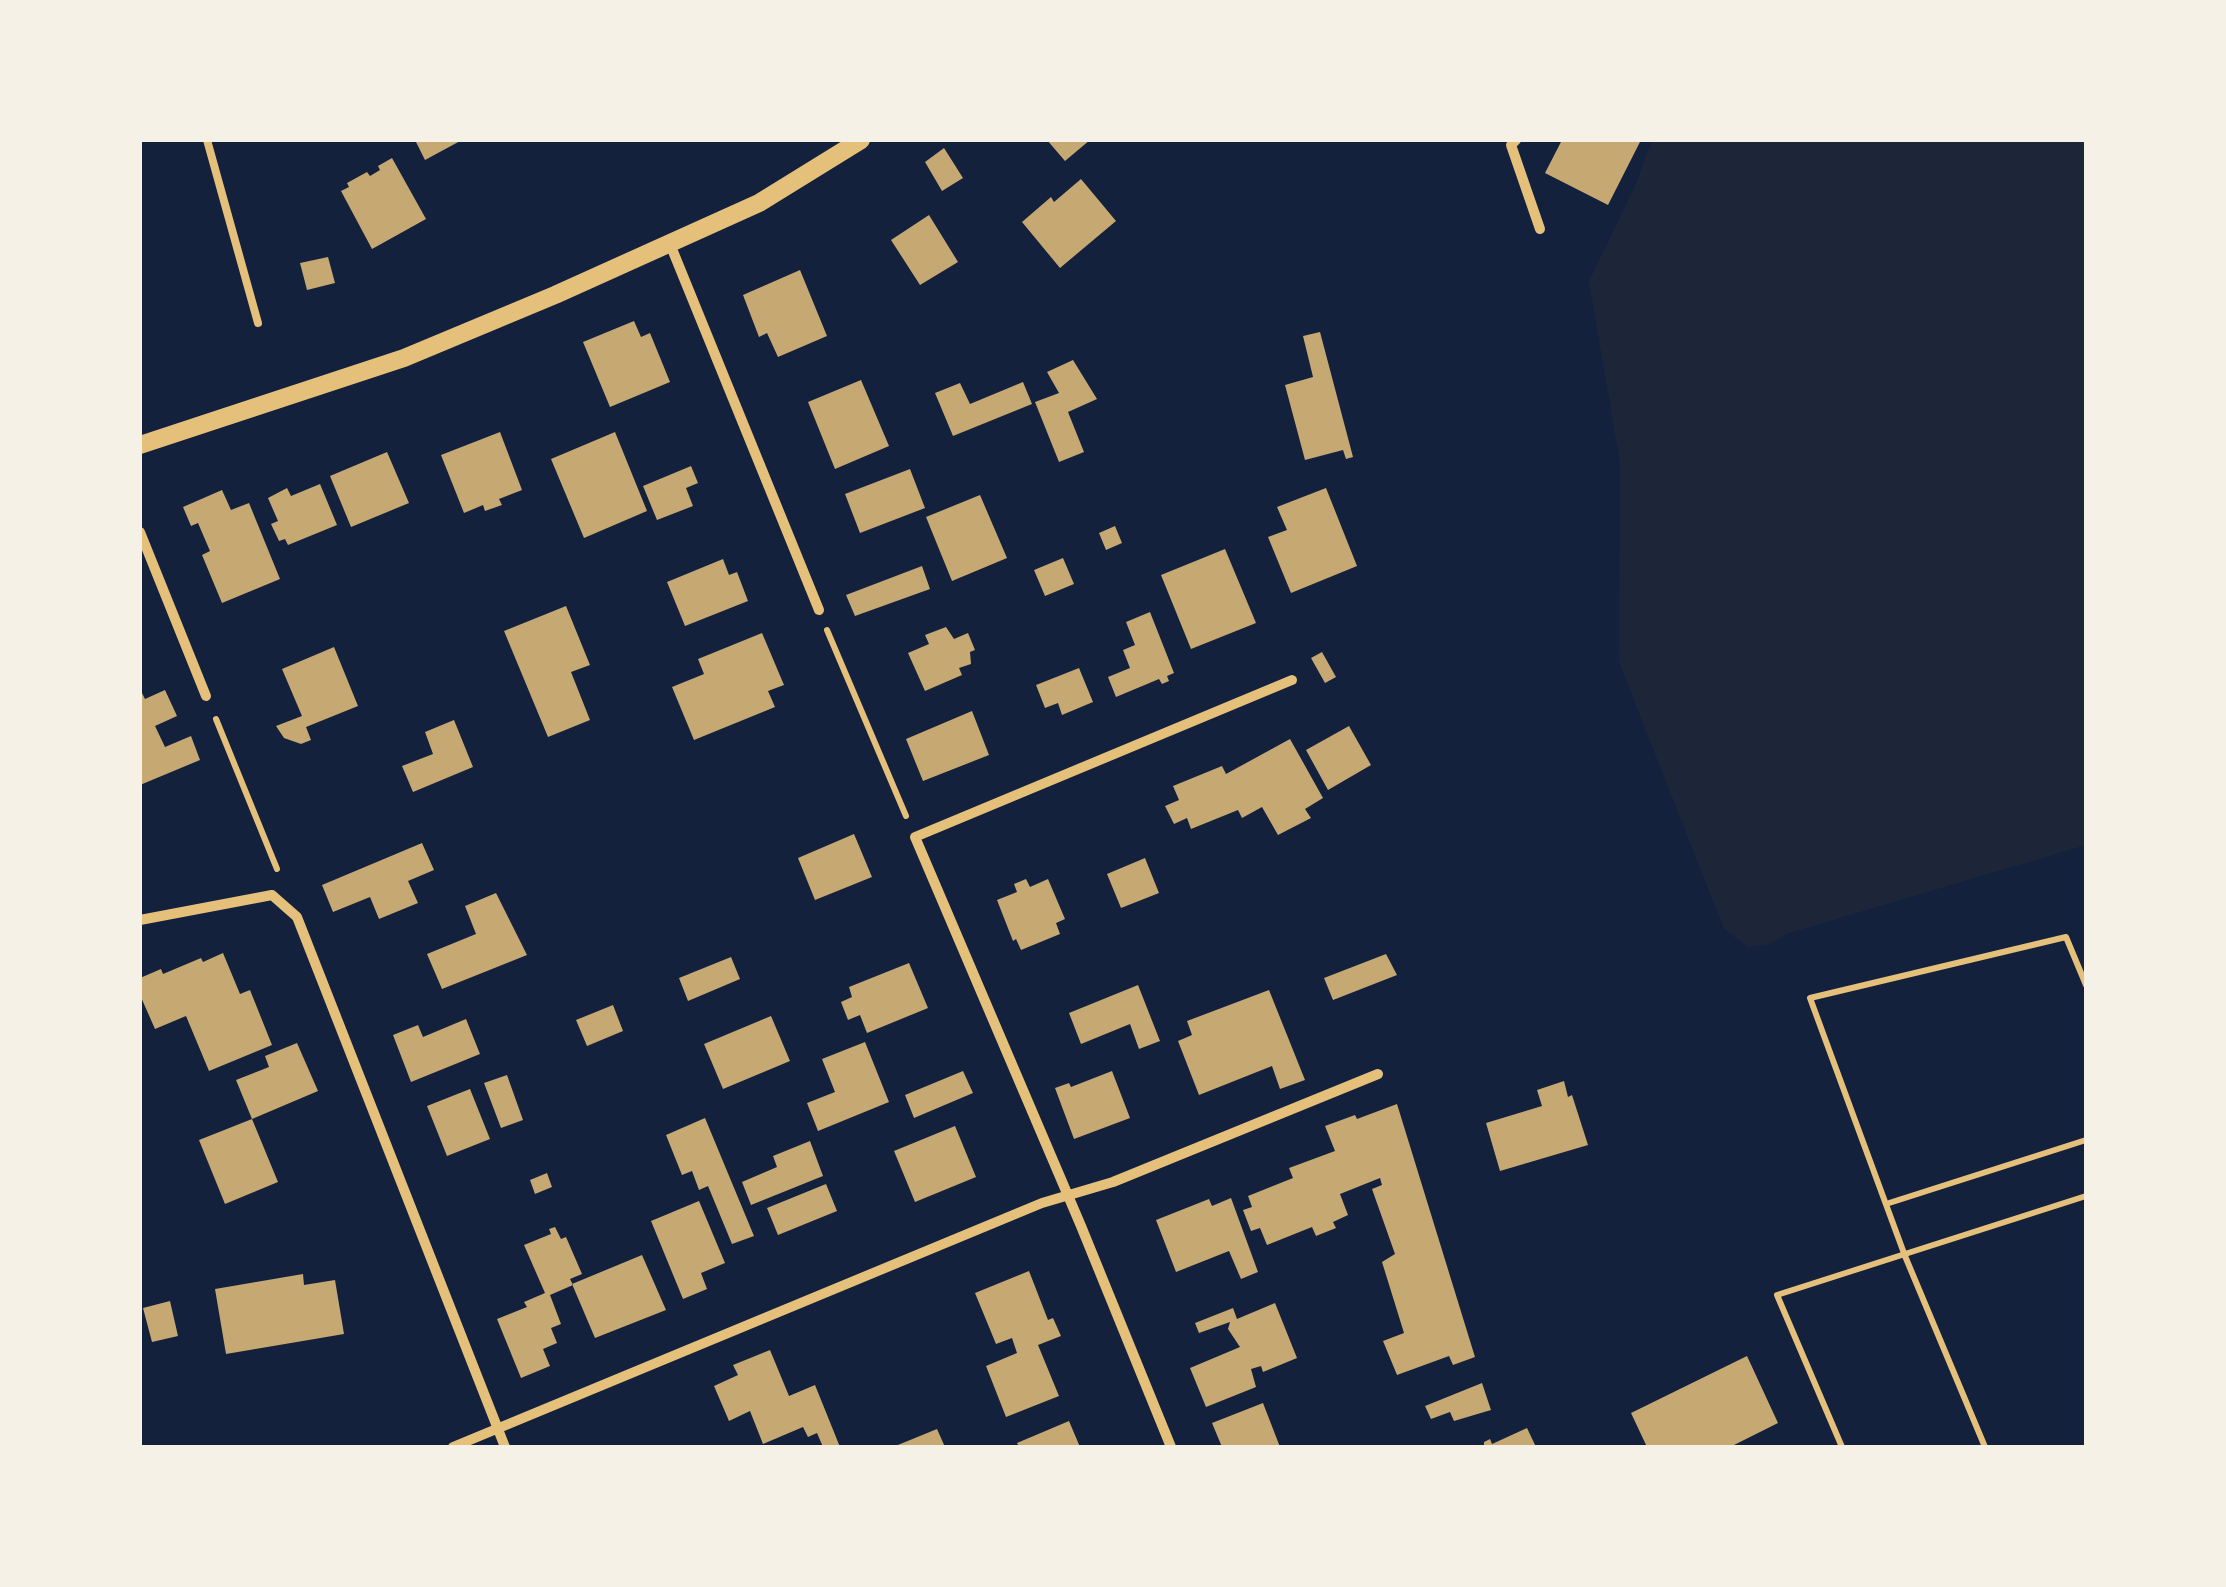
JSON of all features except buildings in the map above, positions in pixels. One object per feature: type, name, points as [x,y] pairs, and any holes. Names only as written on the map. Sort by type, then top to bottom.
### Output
[{"type":"street","points":[[140,444],[404,358],[759,203],[862,140]]},
{"type":"street","points":[[1516,140],[1511,145],[1540,228]]},
{"type":"street","points":[[670,244],[819,610]]},
{"type":"street","points":[[140,532],[206,696]]},
{"type":"street","points":[[1171,1447],[1068,1194],[915,838],[1292,680]]},
{"type":"street","points":[[140,920],[272,894],[297,917],[505,1447]]},
{"type":"street","points":[[453,1447],[1068,1194],[1112,1182],[1378,1074]]},
{"type":"lane","points":[[207,140],[258,323]]},
{"type":"path","points":[[819,610],[915,838]]},
{"type":"path","points":[[206,696],[297,917]]},
{"type":"path","points":[[1985,1447],[1905,1256],[1810,998],[2066,937],[2086,985]]},
{"type":"path","points":[[1886,1204],[2086,1140]]},
{"type":"path","points":[[1842,1447],[1777,1295],[2086,1196]]},
{"type":"shaded area","points":[[1652,140],[2086,140],[2086,845],[1789,933],[1770,944],[1748,947],[1724,929],[1619,662],[1620,463],[1589,281],[1635,186]]}]
